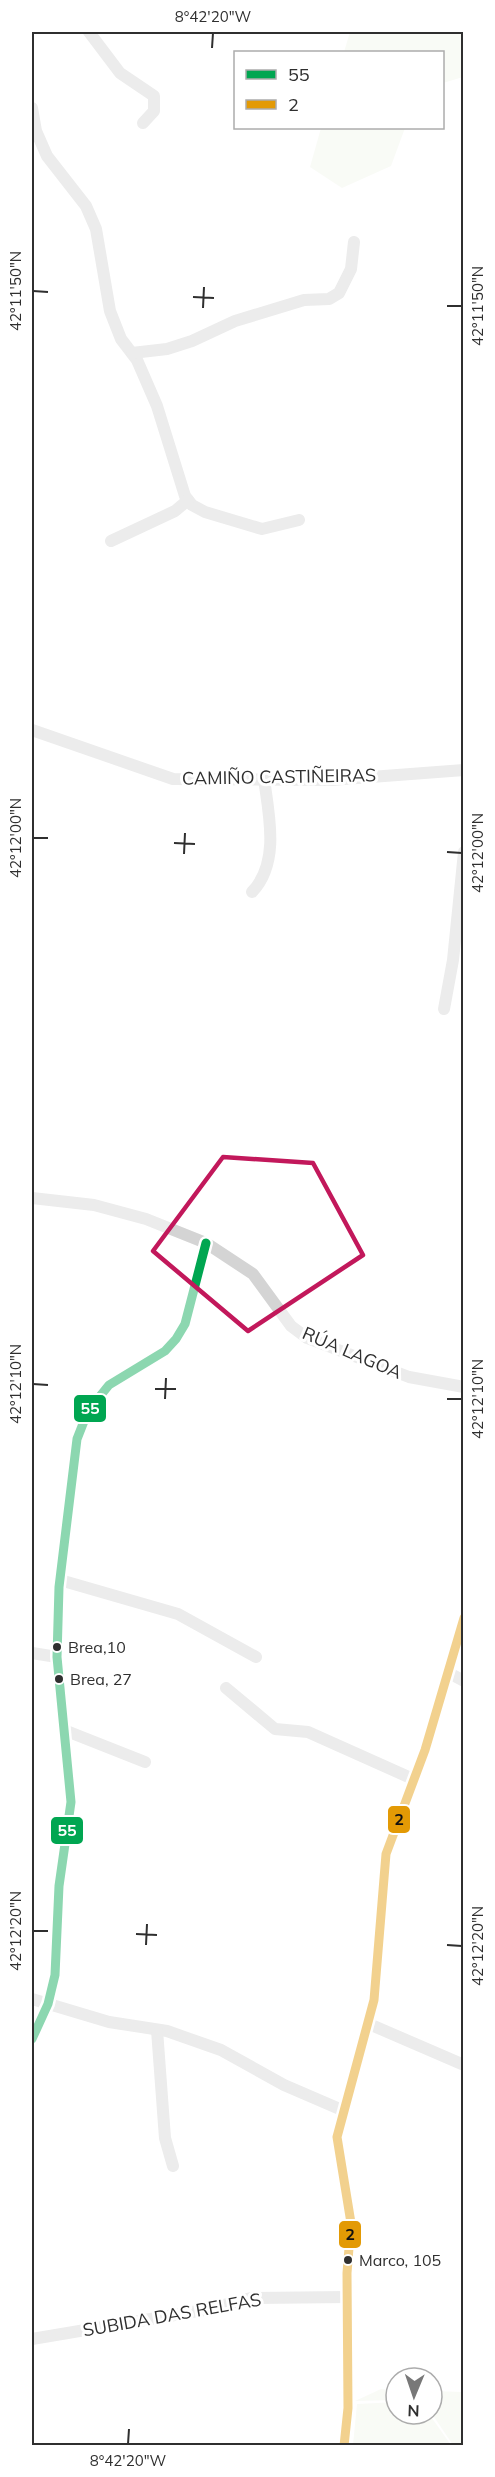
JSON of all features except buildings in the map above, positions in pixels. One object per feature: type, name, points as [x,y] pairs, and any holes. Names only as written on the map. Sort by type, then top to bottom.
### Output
[{"type":"street","points":[[89,32],[120,73],[154,96],[154,111],[143,123]]},
{"type":"street","points":[[32,108],[36,131],[47,156],[86,206],[96,229],[110,311],[121,339],[132,353],[157,406],[188,500],[192,506],[205,512],[262,529],[299,520]]},
{"type":"street","points":[[132,353],[167,349],[192,341],[235,321],[304,300],[329,299],[339,293],[351,269],[354,242]]},
{"type":"street","points":[[111,541],[174,511],[188,500]]},
{"type":"street","name":"CAMIÑO CASTIÑEIRAS","points":[[32,729],[173,779],[331,780],[464,770]]},
{"type":"street","points":[[252,892],[261,883],[270,846],[270,826],[264,780]]},
{"type":"street","points":[[444,1009],[453,960],[464,852]]},
{"type":"street","name":"RÚA LAGOA","points":[[32,1198],[94,1205],[146,1219],[206,1243],[253,1274],[291,1326],[307,1338],[409,1377],[464,1387]]},
{"type":"street","points":[[32,2039],[48,2004],[55,1975],[59,1886],[71,1802],[57,1657],[60,1580],[77,1439],[88,1411],[109,1385],[165,1351],[177,1339],[185,1324],[206,1243]]},
{"type":"street","points":[[60,1580],[178,1614],[256,1657]]},
{"type":"street","points":[[344,2445],[348,2408],[351,2223],[337,2137],[342,2110],[369,2024],[374,2000],[386,1854],[449,1673],[464,1618]]},
{"type":"street","points":[[32,1653],[57,1657]]},
{"type":"street","points":[[449,1673],[464,1681]]},
{"type":"street","points":[[226,1688],[276,1729],[308,1732],[413,1779]]},
{"type":"street","points":[[64,1730],[145,1762]]},
{"type":"street","points":[[32,1999],[109,2022],[158,2030],[221,2050],[284,2085],[342,2110]]},
{"type":"street","points":[[369,2024],[464,2065]]},
{"type":"street","points":[[158,2030],[165,2138],[173,2166]]},
{"type":"street","name":"SUBIDA DAS RELFAS","points":[[32,2338],[204,2310],[251,2298],[348,2297]]},
{"type":"highlighted area","points":[[223,1157],[313,1163],[363,1255],[248,1331],[153,1251]]},
{"type":"shaded area","points":[[350,32],[463,32],[463,77],[444,83],[444,51],[344,51]]},
{"type":"shaded area","points":[[321,129],[405,129],[391,166],[342,188],[310,167]]},
{"type":"shaded area","points":[[381,2389],[384,2389],[384,2400],[355,2401]]},
{"type":"shaded area","points":[[444,2391],[463,2392],[463,2445],[453,2445],[440,2426],[444,2426]]},
{"type":"shaded area","points":[[384,2403],[384,2426],[438,2426],[451,2445],[353,2445],[357,2404]]},
{"type":"transit line","name":"55","points":[[32,2039],[48,2004],[55,1975],[59,1886],[71,1802],[57,1657],[59,1587],[77,1439],[88,1411],[109,1385],[165,1351],[176,1339],[185,1324],[206,1243]]},
{"type":"transit line","name":"2","points":[[344,2446],[348,2408],[347,2273],[351,2223],[337,2137],[374,2000],[386,1854],[425,1750],[464,1618]]},
{"type":"place","name":"Brea,10","points":[[57,1647]]},
{"type":"place","name":"Brea, 27","points":[[59,1679]]},
{"type":"place","name":"Marco, 105","points":[[348,2260]]}]
